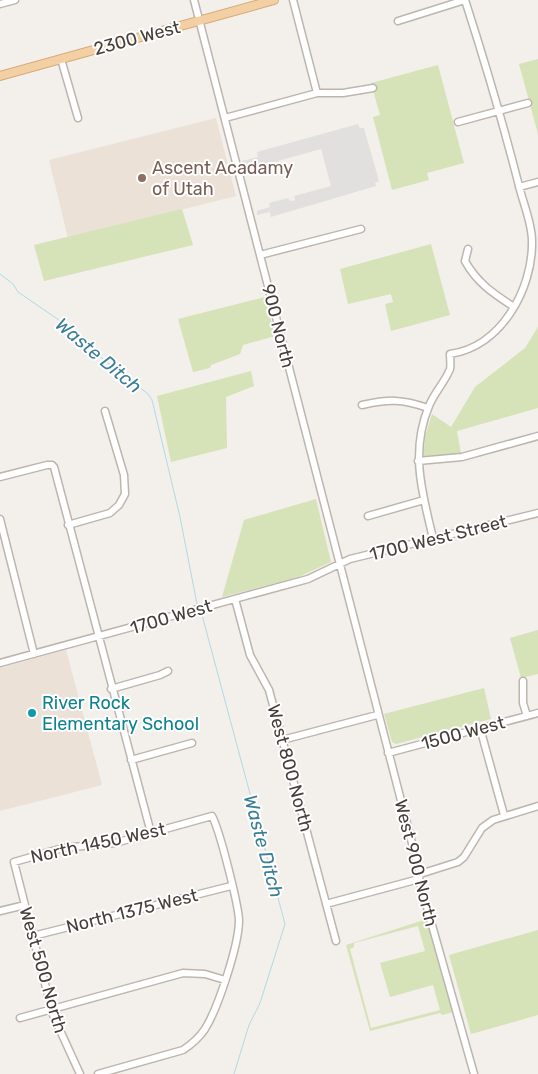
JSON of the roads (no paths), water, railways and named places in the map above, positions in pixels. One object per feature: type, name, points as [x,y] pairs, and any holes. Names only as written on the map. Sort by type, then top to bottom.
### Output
[{"type":"main road","name":"2300 West","points":[[0,76],[274,0]]},
{"type":"street","points":[[0,4],[15,0]]},
{"type":"street","name":"900 North","points":[[194,0],[361,652]]},
{"type":"street","points":[[293,0],[317,93]]},
{"type":"street","points":[[398,21],[465,0],[500,111],[535,239],[524,288],[514,307],[505,321],[468,351],[450,354],[450,368],[428,408],[419,436],[418,461],[424,500],[434,538]]},
{"type":"street","points":[[61,59],[78,118]]},
{"type":"street","points":[[225,118],[317,93],[372,88]]},
{"type":"street","points":[[458,122],[528,103]]},
{"type":"street","points":[[519,186],[538,182]]},
{"type":"street","points":[[260,256],[361,229]]},
{"type":"street","points":[[468,250],[465,261],[473,275],[486,289],[514,307]]},
{"type":"street","points":[[362,405],[385,400],[404,400],[428,408]]},
{"type":"street","points":[[68,525],[105,515],[115,509],[122,500],[126,489],[105,411]]},
{"type":"street","points":[[418,461],[462,457],[538,436]]},
{"type":"street","points":[[0,477],[52,465],[151,833]]},
{"type":"street","points":[[368,516],[424,500]]},
{"type":"street","name":"1700 West Street","points":[[338,564],[538,513]]},
{"type":"street","points":[[0,519],[34,654]]},
{"type":"street","name":"1700 West","points":[[0,663],[308,579],[338,564]]},
{"type":"street","name":"West 800 North","points":[[234,599],[250,655],[269,690],[336,941]]},
{"type":"street","name":"West 900 North","points":[[361,652],[419,877],[474,1074]]},
{"type":"street","points":[[111,689],[168,671]]},
{"type":"street","points":[[523,681],[523,702],[526,716]]},
{"type":"street","name":"1500 West","points":[[388,753],[538,713]]},
{"type":"street","points":[[282,740],[377,715]]},
{"type":"street","points":[[480,728],[504,815]]},
{"type":"street","points":[[131,760],[192,743]]},
{"type":"street","points":[[326,904],[419,877],[458,862],[464,857],[482,828],[493,820],[504,815],[538,806]]},
{"type":"street","name":"North 1450 West","points":[[14,862],[63,848],[109,844],[212,816],[231,886]]},
{"type":"street","name":"West 500 North","points":[[14,862],[51,1009],[59,1032],[80,1074]]},
{"type":"street","points":[[98,1074],[175,1053],[189,1046],[200,1036],[208,1024],[225,980],[238,929],[238,910],[231,886]]},
{"type":"street","name":"North 1375 West","points":[[33,936],[231,886]]},
{"type":"street","points":[[0,912],[25,905]]},
{"type":"street","points":[[20,1018],[184,973],[205,974],[225,980]]},
{"type":"waterway","name":"Waste Ditch","points":[[0,274],[13,284],[18,292],[69,327],[90,349],[148,394],[152,400],[180,517],[197,604]]},
{"type":"waterway","name":"Waste Ditch","points":[[202,615],[285,924],[260,1003],[249,1025],[234,1074]]},
{"type":"place","name":"Ascent Acadamy of Utah","points":[[142,178]]},
{"type":"place","name":"River Rock Elementary School","points":[[32,713]]}]
